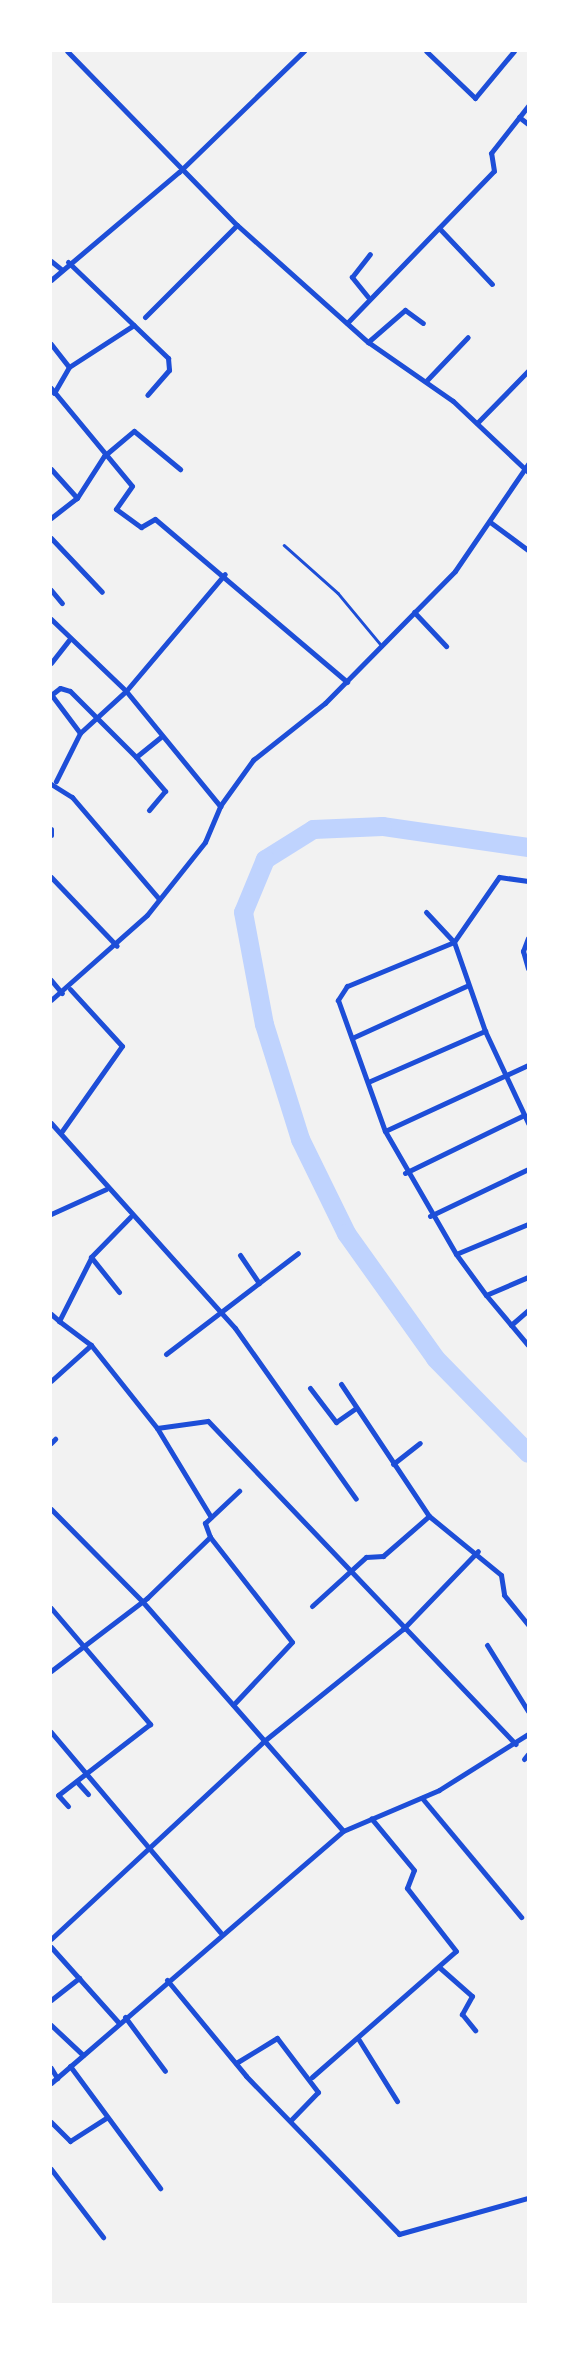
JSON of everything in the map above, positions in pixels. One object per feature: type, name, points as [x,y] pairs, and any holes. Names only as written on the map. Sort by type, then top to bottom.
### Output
[{"type":"street","points":[[51,1000],[70,989],[117,946],[159,899],[205,842],[220,806],[253,760],[347,682],[455,571],[527,469],[427,380],[368,342],[237,225],[179,172],[67,51]]},
{"type":"street","points":[[51,280],[68,262],[179,172],[304,51]]},
{"type":"street","points":[[426,51],[475,98],[514,51]]},
{"type":"street","points":[[347,323],[494,171],[491,153],[528,106]]},
{"type":"street","points":[[519,117],[528,124]]},
{"type":"street","points":[[145,317],[237,225]]},
{"type":"street","points":[[439,228],[492,284]]},
{"type":"street","points":[[368,297],[352,277],[370,254]]},
{"type":"street","points":[[51,261],[61,269]]},
{"type":"street","points":[[68,262],[171,364],[147,395]]},
{"type":"street","points":[[368,342],[405,310],[423,323]]},
{"type":"street","points":[[134,326],[69,367],[52,391],[132,486],[116,509],[141,527],[155,519],[225,574],[347,682]]},
{"type":"street","points":[[427,380],[468,337]]},
{"type":"street","points":[[51,344],[69,367]]},
{"type":"street","points":[[477,423],[528,371]]},
{"type":"street","points":[[51,518],[77,498],[104,456],[134,431],[180,469]]},
{"type":"street","points":[[51,469],[77,498]]},
{"type":"street","points":[[490,522],[528,550]]},
{"type":"street","points":[[51,538],[102,592]]},
{"type":"street","points":[[159,899],[53,783],[80,733],[126,691],[225,574]]},
{"type":"street","points":[[51,590],[62,603]]},
{"type":"street","points":[[414,612],[446,646]]},
{"type":"street","points":[[51,619],[69,640],[126,691],[220,806]]},
{"type":"street","points":[[51,663],[69,640]]},
{"type":"street","points":[[80,733],[52,696],[66,688],[136,757],[165,791],[149,810]]},
{"type":"street","points":[[136,757],[162,736]]},
{"type":"street","points":[[51,829],[51,835]]},
{"type":"street","points":[[51,877],[117,946]]},
{"type":"street","points":[[528,881],[496,879],[454,942],[344,988],[338,1000],[385,1131],[405,1173],[456,1254],[528,1345]]},
{"type":"street","points":[[426,912],[454,942],[466,986],[528,1123]]},
{"type":"street","points":[[528,938],[523,951],[528,968]]},
{"type":"street","points":[[51,979],[62,993]]},
{"type":"street","points":[[352,1038],[466,986]]},
{"type":"street","points":[[62,1130],[122,1046],[70,989]]},
{"type":"street","points":[[368,1082],[485,1031]]},
{"type":"street","points":[[385,1131],[528,1065]]},
{"type":"street","points":[[405,1173],[524,1115]]},
{"type":"street","points":[[51,1123],[62,1130],[130,1217],[221,1313],[356,1499]]},
{"type":"street","points":[[430,1216],[528,1169]]},
{"type":"street","points":[[51,1214],[106,1189]]},
{"type":"street","points":[[59,1321],[91,1258],[130,1217]]},
{"type":"street","points":[[456,1254],[528,1224]]},
{"type":"street","points":[[166,1354],[298,1253]]},
{"type":"street","points":[[240,1255],[259,1283]]},
{"type":"street","points":[[91,1258],[120,1292]]},
{"type":"street","points":[[486,1295],[528,1276]]},
{"type":"street","points":[[511,1325],[528,1310]]},
{"type":"street","points":[[51,1314],[91,1345],[158,1428],[211,1517]]},
{"type":"street","points":[[51,1381],[91,1345]]},
{"type":"street","points":[[341,1384],[429,1516],[478,1551],[506,1581],[505,1595],[526,1616],[528,1625]]},
{"type":"street","points":[[310,1388],[336,1422],[356,1408]]},
{"type":"street","points":[[158,1428],[208,1421],[349,1573],[516,1744]]},
{"type":"street","points":[[393,1464],[420,1443]]},
{"type":"street","points":[[233,1705],[292,1642],[204,1527],[239,1491]]},
{"type":"street","points":[[51,1509],[142,1601],[342,1831]]},
{"type":"street","points":[[312,1606],[368,1556],[383,1556],[429,1516]]},
{"type":"street","points":[[51,1671],[142,1601],[210,1537]]},
{"type":"street","points":[[51,1939],[148,1852],[264,1741],[403,1629],[478,1551]]},
{"type":"street","points":[[51,1608],[150,1724],[78,1783],[51,1798]]},
{"type":"street","points":[[487,1645],[528,1712]]},
{"type":"street","points":[[51,1732],[148,1852],[220,1932]]},
{"type":"street","points":[[51,2083],[220,1932],[342,1831],[422,1798],[516,1744],[528,1734]]},
{"type":"street","points":[[78,1783],[88,1794]]},
{"type":"street","points":[[58,1795],[68,1806]]},
{"type":"street","points":[[422,1798],[521,1917]]},
{"type":"street","points":[[313,2077],[359,2040],[439,1968],[456,1945],[407,1889],[414,1870],[371,1818]]},
{"type":"street","points":[[51,1947],[119,2022]]},
{"type":"street","points":[[439,1968],[472,1996],[462,2014],[475,2030]]},
{"type":"street","points":[[51,2000],[79,1978]]},
{"type":"street","points":[[167,1980],[236,2063],[401,2236],[528,2198]]},
{"type":"street","points":[[125,2017],[165,2071]]},
{"type":"street","points":[[51,2025],[83,2055]]},
{"type":"street","points":[[236,2063],[276,2038],[313,2077],[318,2094],[290,2120]]},
{"type":"street","points":[[359,2040],[397,2101]]},
{"type":"street","points":[[70,2066],[160,2188]]},
{"type":"street","points":[[51,2068],[57,2078]]},
{"type":"street","points":[[51,2122],[70,2141],[106,2118]]},
{"type":"street","points":[[51,2169],[103,2236]]},
{"type":"lane","points":[[284,545],[338,593],[382,646]]},
{"type":"waterway","points":[[528,847],[382,826],[313,829],[265,859],[243,912],[264,1024],[300,1139],[346,1233],[435,1358],[528,1453]]}]
